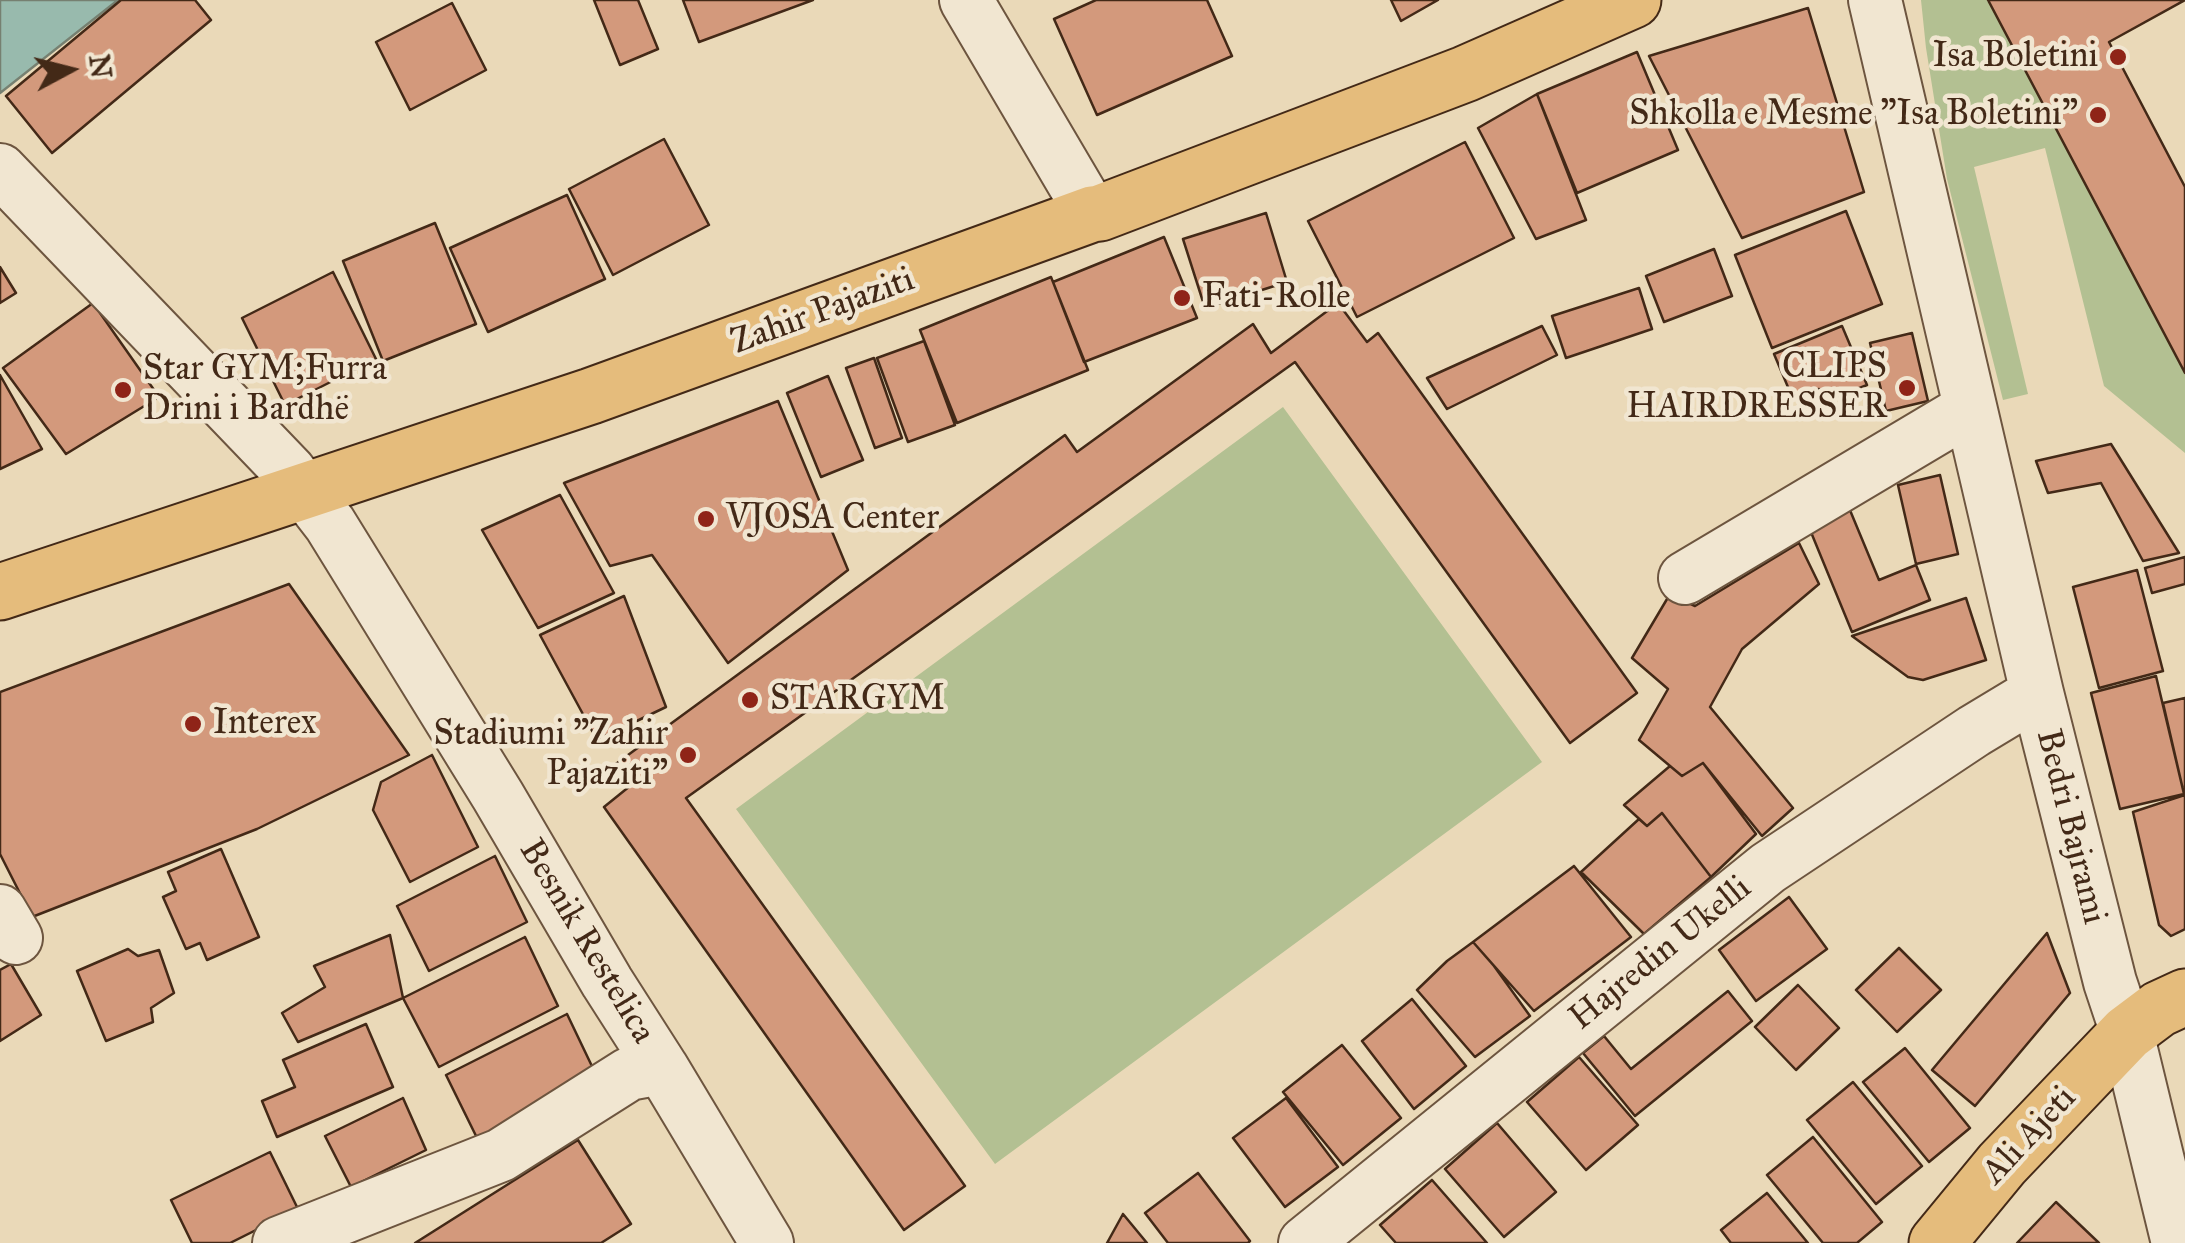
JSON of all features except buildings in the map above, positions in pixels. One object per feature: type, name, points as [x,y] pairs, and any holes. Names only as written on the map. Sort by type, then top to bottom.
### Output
[{"type":"main road","name":"Zahir Pajaziti","points":[[0,592],[591,396],[1100,213],[1465,74],[1633,0]]},
{"type":"main road","name":"Ali Ajeti","points":[[1937,1243],[2002,1164],[2127,1034],[2159,1009],[2185,997]]},
{"type":"street","points":[[966,0],[1092,214]]},
{"type":"street","name":"Bedri Bajrami","points":[[1874,0],[2037,693],[2178,1243]]},
{"type":"street","name":"Besnik Restelica","points":[[0,170],[306,491],[346,548],[767,1243]]},
{"type":"street","points":[[1685,578],[1969,409]]},
{"type":"street","name":"Hajredin Ukelli","points":[[1305,1243],[1768,868],[2037,693]]},
{"type":"street","points":[[279,1243],[501,1155],[629,1074],[662,1068]]},
{"type":"green space","points":[[1921,0],[1988,0],[2185,373],[2185,453],[2104,386],[2045,148],[1974,167],[2028,394],[2003,400],[1947,179]]},
{"type":"green space","points":[[1283,407],[1542,762],[995,1164],[736,809]]},
{"type":"shaded area","points":[[0,0],[118,0],[0,93]]},
{"type":"place","name":"Isa Boletini","points":[[2118,57]]},
{"type":"place","name":"Shkolla e Mesme \"Isa Boletini\"","points":[[2098,115]]},
{"type":"place","name":"Fati-Rolle","points":[[1182,298]]},
{"type":"place","name":"CLIPS HAIRDRESSER","points":[[1907,388]]},
{"type":"place","name":"Star GYM;Furra Drini i Bardhë","points":[[123,390]]},
{"type":"place","name":"VJOSA Center","points":[[706,519]]},
{"type":"place","name":"STARGYM","points":[[750,700]]},
{"type":"place","name":"Interex","points":[[193,724]]},
{"type":"place","name":"Stadiumi \"Zahir Pajaziti\"","points":[[688,755]]}]
